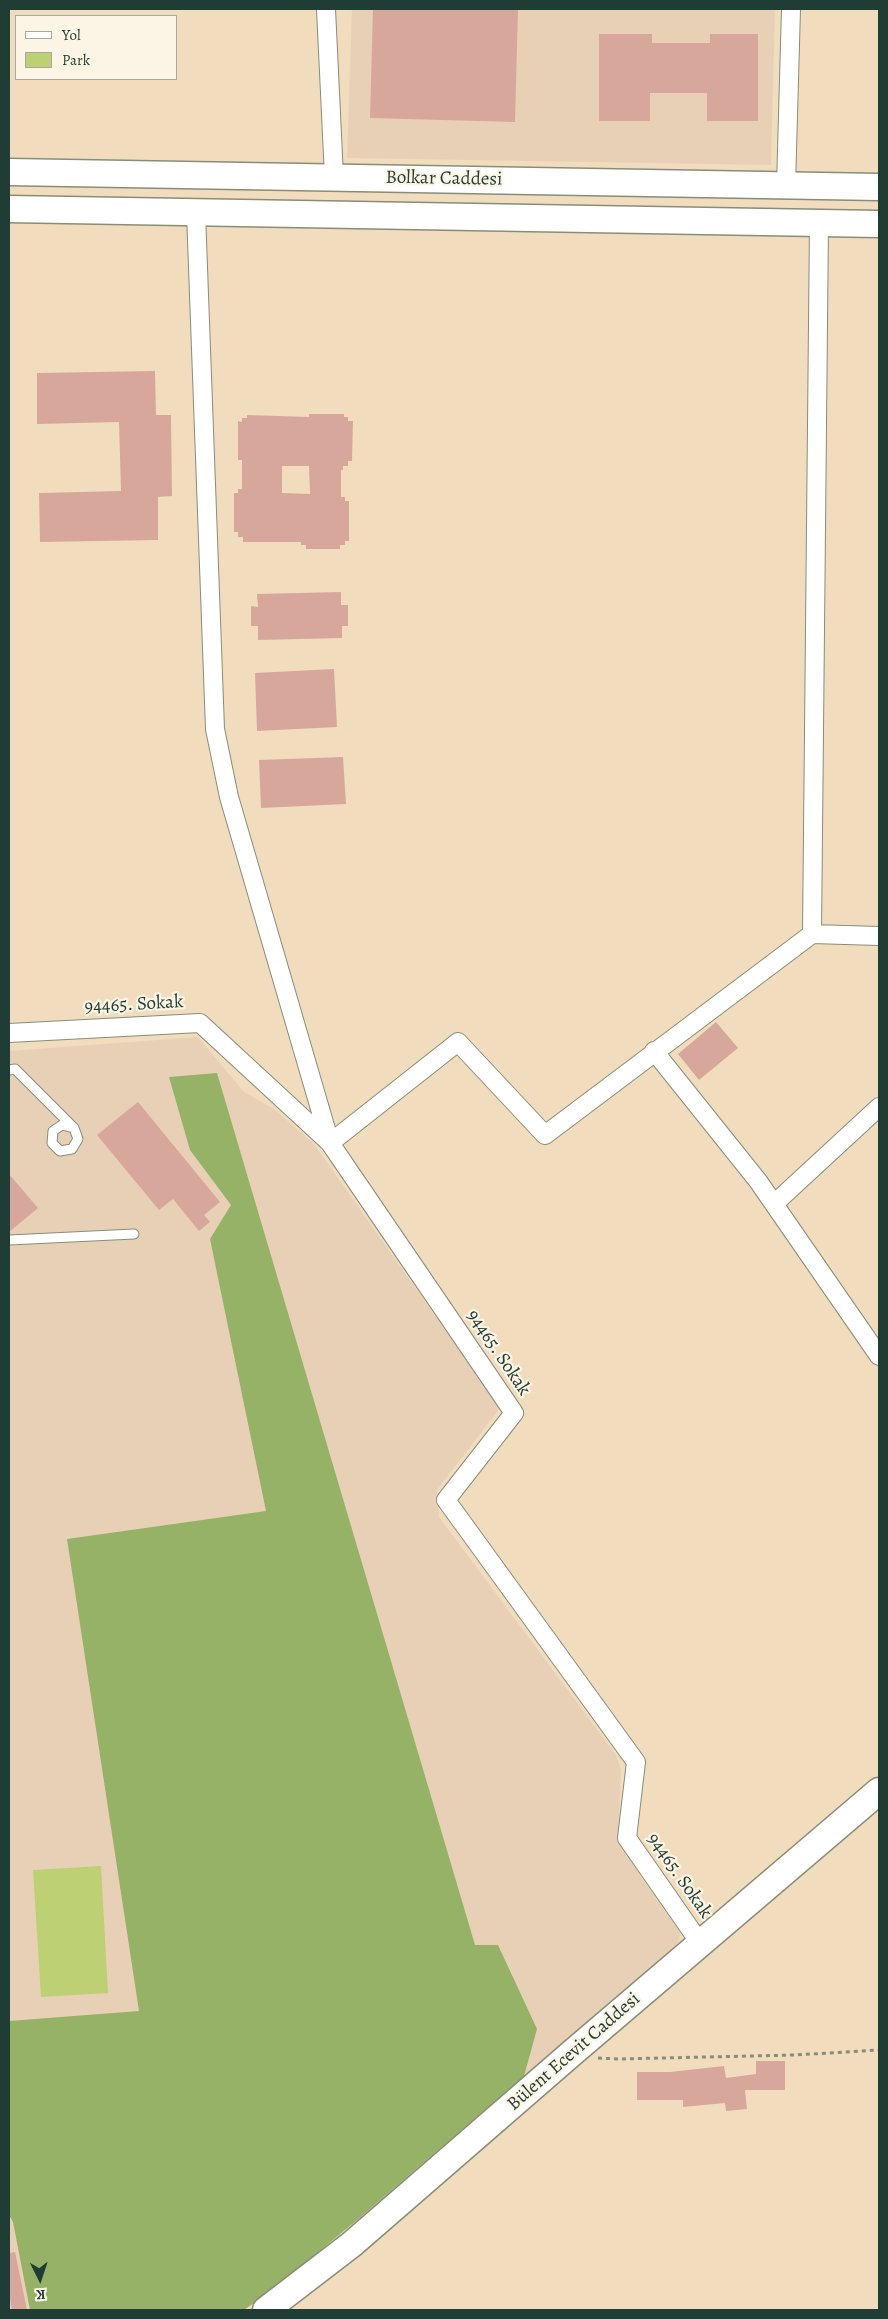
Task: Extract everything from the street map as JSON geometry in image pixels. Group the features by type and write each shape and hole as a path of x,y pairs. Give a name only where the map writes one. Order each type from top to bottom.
{"main road":[{"name":"Bolkar Caddesi","path":"9,172 879,187"},
{"name":"Bolkar Caddesi","path":"9,209 879,224"},
{"name":"Bülent Ecevit Caddesi","path":"266,2310 352,2244 879,1791"}],"street":[{"path":"326,9 334,177"},
{"path":"786,186 792,9"},
{"path":"196,213 215,729 229,798 330,1143 458,1042 545,1134 812,934 879,936"},
{"path":"812,934 819,222"},
{"name":"94465. Sokak","path":"9,1033 200,1022 330,1143 514,1413 446,1500 636,1762 627,1838 700,1943"},
{"path":"654,1051 758,1181 879,1356"},
{"path":"774,1204 879,1107"}],"lane":[{"path":"9,1070 15,1069 74,1128"},
{"path":"9,1240 134,1234"}],"path":[{"path":"572,2053 618,2059 795,2055 879,2050"}],"shaded area":[{"path":"352,9 775,9 771,165 347,158"},
{"path":"198,1037 244,1092 274,1109 314,1144 500,1408 437,1490 439,1517 616,1755 621,1770 618,1839 643,1880 681,1933 677,1944 357,2220 244,2310 9,2310 9,1051"}],"green space":[{"path":"217,1073 475,1945 498,1945 537,2029 524,2076 357,2220 272,2290 244,2310 30,2310 13,2222 9,2215 9,2021 139,2011 67,1539 266,1511 210,1239 231,1205 190,1150 169,1077"},
{"path":"101,1866 108,1993 41,1997 33,1870"}],"building":[{"path":"373,9 518,9 515,122 370,118"},
{"path":"599,34 652,34 652,43 710,43 710,34 758,34 758,121 707,121 707,93 650,93 650,121 599,121"},
{"path":"155,371 156,415 171,415 172,496 158,497 158,540 40,542 39,493 121,491 119,422 37,424 37,373"},
{"path":"309,414 344,414 344,417 348,417 348,421 353,421 352,461 348,461 348,466 343,466 343,470 341,470 341,497 345,497 345,501 349,501 349,541 345,541 345,545 340,545 340,549 306,549 306,545 301,545 301,542 243,542 243,537 238,537 238,532 234,532 234,493 238,493 238,489 242,489 242,460 238,460 238,421 242,422 242,418 247,418 247,415 309,417","holes":["282,466 309,466 310,494 282,493"]},
{"path":"341,592 341,605 348,605 348,626 342,626 342,638 258,640 258,626 251,626 251,606 258,607 257,594"},
{"path":"334,669 337,727 257,731 255,673"},
{"path":"343,757 346,804 261,808 259,760"},
{"path":"716,1022 738,1048 699,1080 678,1054"},
{"path":"138,1102 220,1202 204,1215 210,1222 199,1231 173,1199 159,1210 97,1135"},
{"path":"9,1174 38,1208 9,1232"},
{"path":"756,2061 785,2061 785,2090 745,2090 747,2109 726,2111 725,2103 683,2107 683,2100 637,2100 637,2072 670,2072 724,2066 726,2078 756,2074"},
{"path":"15,2252 27,2310 12,2310 9,2293 9,2253"}]}
